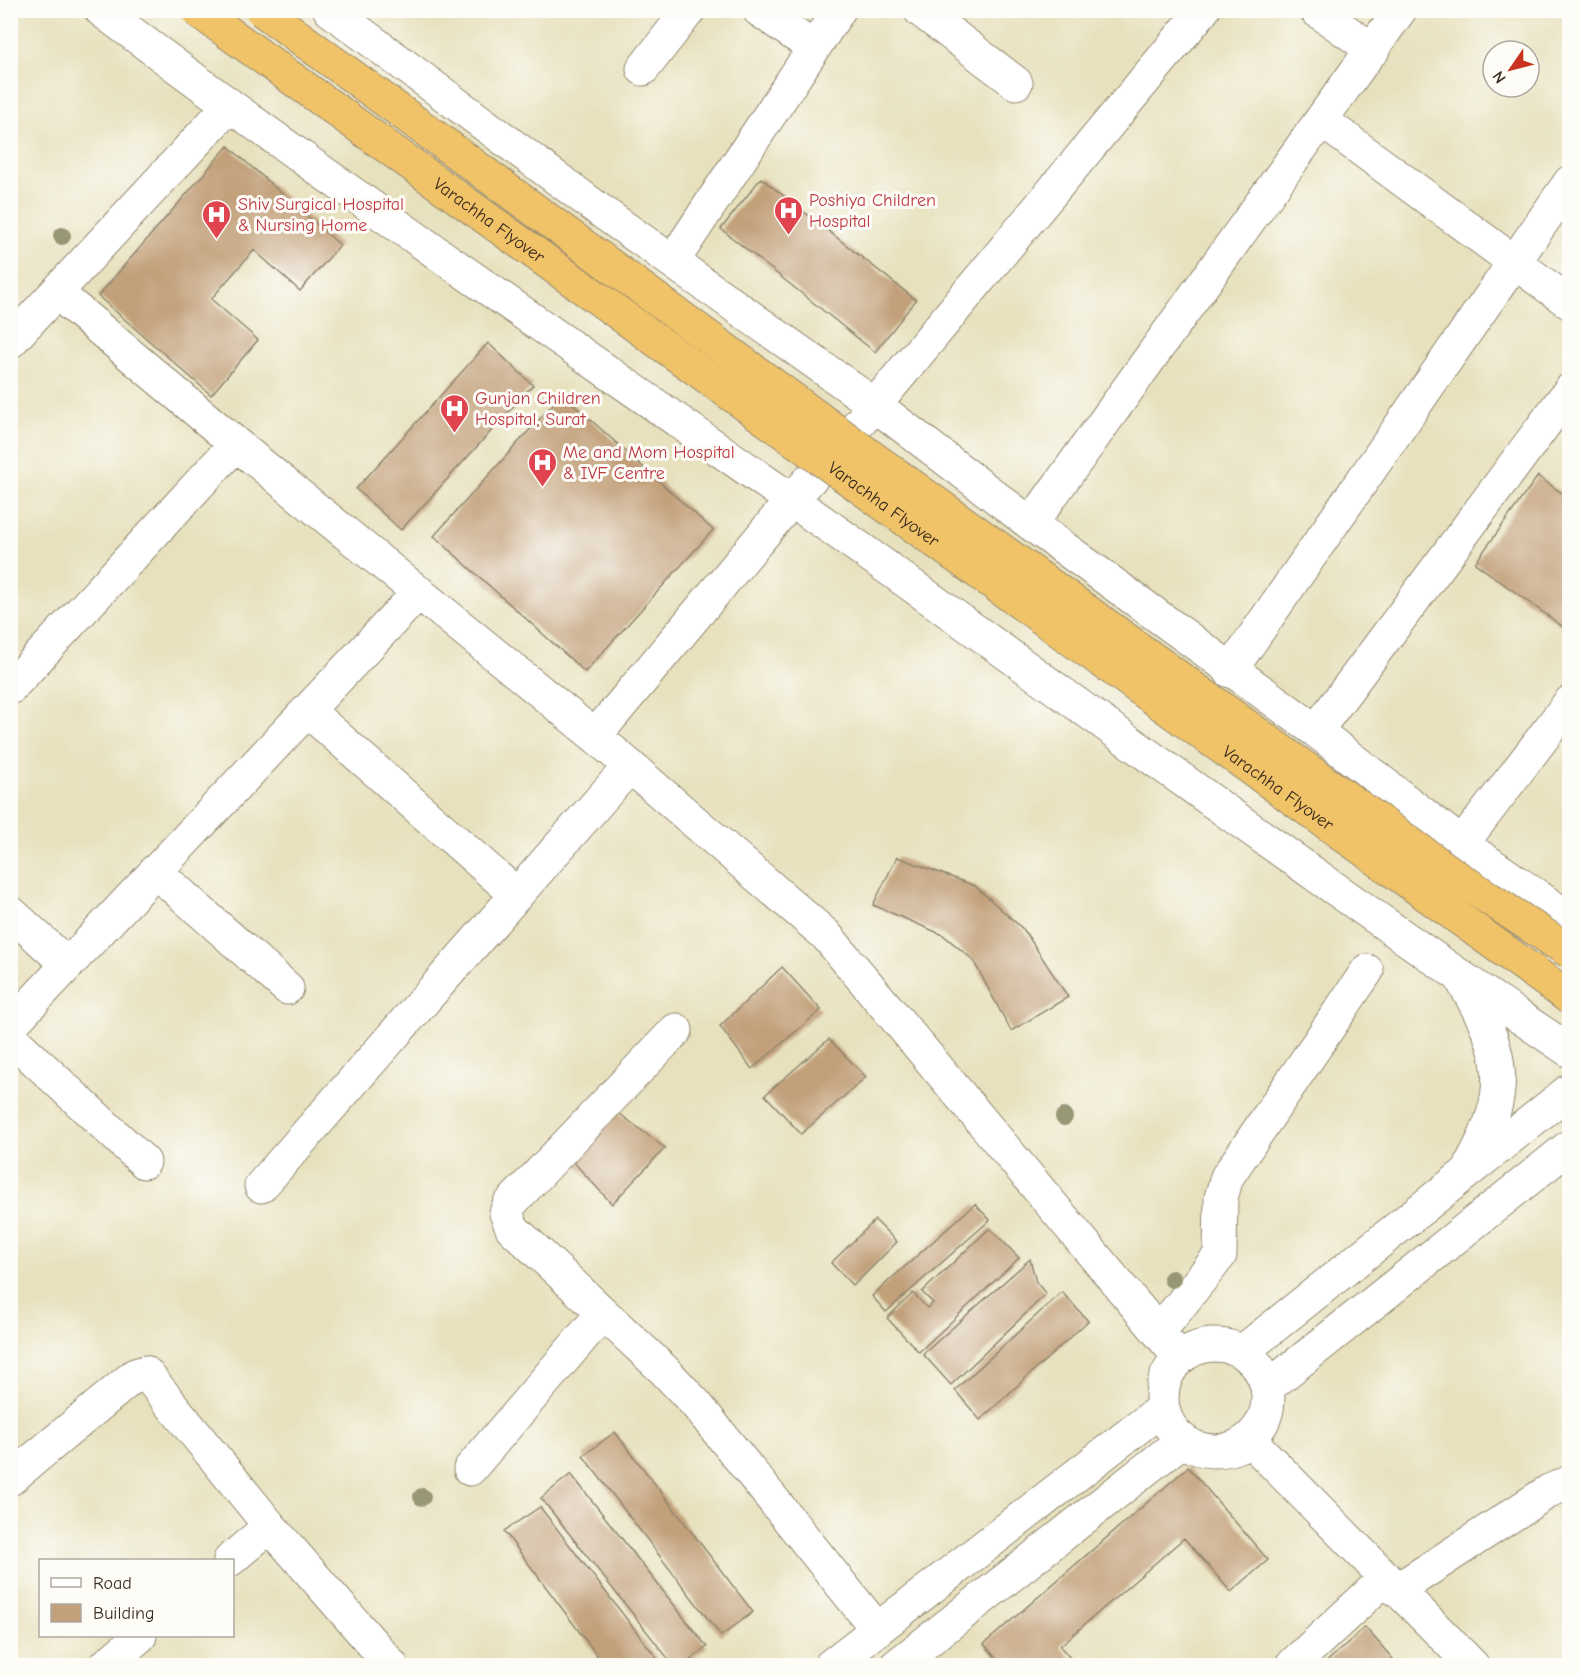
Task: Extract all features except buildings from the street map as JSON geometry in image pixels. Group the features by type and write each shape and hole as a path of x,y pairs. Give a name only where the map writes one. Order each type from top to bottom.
{"main road":[{"name":"Varachha Flyover","path":"197,10 1569,998"},
{"name":"Varachha Flyover","path":"262,10 881,464 1454,875 1569,951"}],"street":[{"path":"101,10 229,106 791,501 1461,978 1569,1051"},
{"path":"330,10 673,261 875,405 1031,524 1316,732 1462,844 1569,919"},
{"path":"643,69 689,10"},
{"path":"759,10 814,48"},
{"path":"673,261 839,10"},
{"path":"920,10 1016,83"},
{"path":"595,736 791,501 875,405 1203,10"},
{"path":"1316,10 1373,50"},
{"path":"1031,524 1400,10"},
{"path":"10,342 229,106"},
{"path":"1321,120 1569,303"},
{"path":"1230,671 1569,182"},
{"path":"57,293 236,444 595,736 826,935 1180,1358"},
{"path":"1316,732 1569,390"},
{"path":"10,688 236,444"},
{"path":"10,1026 419,592"},
{"path":"1462,844 1569,702"},
{"path":"308,711 517,895"},
{"path":"261,1186 630,766"},
{"path":"154,872 287,988"},
{"path":"10,912 68,965"},
{"path":"1159,1332 1220,1255 1221,1198 1227,1177 1367,970"},
{"path":"1461,978 1484,1017 1494,1042 1499,1069 1499,1097 1490,1130 1466,1174"},
{"path":"676,1030 509,1205 506,1213 512,1228 664,1370 696,1404 877,1629"},
{"path":"10,1037 144,1162"},
{"path":"1242,1352 1569,1090"},
{"path":"1268,1387 1562,1156"},
{"path":"470,1469 603,1313"},
{"path":"1210,1345 1230,1346 1242,1352 1256,1363 1268,1387 1267,1412 1260,1427 1249,1439 1230,1449 1216,1451 1196,1447 1184,1440 1173,1429 1163,1408 1164,1384 1168,1372 1180,1358 1191,1350 1210,1345"},
{"path":"10,1479 135,1375 145,1372 270,1526 392,1665"},
{"path":"830,1665 1163,1408"},
{"path":"1249,1439 1473,1665"},
{"path":"896,1665 1184,1440"},
{"path":"1291,1665 1391,1584 1549,1491 1569,1482"},
{"path":"231,1559 270,1526"},
{"path":"105,1665 138,1637"}],"place":[{"name":"Poshiya Children Hospital","path":"788,236"},
{"name":"Shiv Surgical Hospital & Nursing Home","path":"217,240"},
{"name":"Gunjan Children Hospital, Surat","path":"454,434"},
{"name":"Me and Mom Hospital & IVF Centre","path":"542,488"}]}
